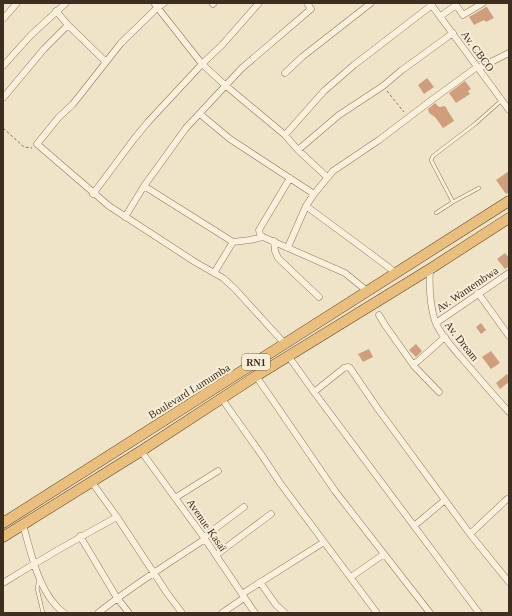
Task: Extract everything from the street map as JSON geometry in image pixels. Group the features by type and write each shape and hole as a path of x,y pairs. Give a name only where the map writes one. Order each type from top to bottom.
{"highway":[{"name":"Boulevard Lumumba","path":"3,523 509,201"},
{"name":"RN1","path":"3,537 256,376 430,269 509,218"}],"street":[{"path":"3,19 17,3"},
{"path":"3,66 31,35 66,3"},
{"path":"164,3 156,6 121,43 73,104 59,117 37,144 93,194 109,206 164,243 223,278 235,289 285,344"},
{"path":"93,194 134,139 162,106 222,45 259,3"},
{"path":"125,217 144,186 186,128 242,68 311,8 307,3"},
{"path":"285,73 302,57 371,3"},
{"path":"441,16 456,5 463,15 483,3"},
{"path":"285,135 324,91 354,65 431,4"},
{"name":"Av. CBCO","path":"431,4 509,110"},
{"path":"156,6 202,64 285,135 298,150 328,177"},
{"path":"56,11 68,25 106,62"},
{"path":"3,98 44,50 68,25"},
{"path":"298,150 339,115 383,86 402,70 453,33"},
{"path":"288,247 306,206 336,168 379,140 478,67 509,52"},
{"path":"200,114 230,139 314,194"},
{"path":"263,237 259,230 290,178"},
{"path":"144,186 233,242 263,237 274,241 345,273 367,291"},
{"path":"306,206 396,273"},
{"path":"274,241 275,251 278,258 319,297"},
{"path":"214,273 233,242"},
{"name":"Av. Dream","path":"430,269 430,289 436,322 445,337 490,392 509,412"},
{"name":"Av. Wantembwa","path":"436,322 509,273"},
{"path":"478,293 509,336"},
{"path":"380,314 385,325 413,364 439,392"},
{"path":"413,364 445,337"},
{"path":"289,357 479,613"},
{"path":"314,392 344,368 350,368 378,409 470,534 509,582"},
{"path":"256,376 335,491 430,613"},
{"path":"222,399 280,483 377,613"},
{"name":"Avenue Kasaï","path":"140,451 204,538 255,613"},
{"path":"175,498 218,471"},
{"path":"92,481 118,517 153,572 182,613"},
{"path":"470,534 507,499 509,499"},
{"path":"414,526 445,500"},
{"path":"98,613 153,572 204,538 244,507"},
{"path":"216,555 271,514"},
{"path":"3,583 80,536 118,517"},
{"path":"23,525 40,579 47,594 64,613"},
{"path":"80,536 117,598 129,613"},
{"path":"222,613 260,582 324,542"},
{"path":"351,577 384,554"},
{"path":"260,582 276,605 285,613"}],"lane":[{"path":"453,202 431,160 502,100"},
{"path":"436,213 479,188"},
{"path":"40,579 38,588 43,613"}],"path":[{"path":"383,86 409,117"},
{"path":"3,128 24,147 31,149 37,144"}],"building":[{"path":"486,7 494,18 486,22 484,20 474,25 469,17"},
{"path":"427,78 434,87 424,94 418,85"},
{"path":"465,81 471,89 468,91 470,94 456,103 449,93"},
{"path":"435,103 439,107 445,106 454,121 443,128 435,117 429,113 428,109"},
{"path":"509,171 509,192 506,194 496,180"},
{"path":"505,253 509,258 509,266 505,269 497,259"},
{"path":"481,323 486,330 481,334 476,327"},
{"path":"416,344 422,351 416,357 409,350"},
{"path":"369,349 373,357 363,362 358,354"},
{"path":"491,351 500,363 491,369 482,357"},
{"path":"507,374 509,377 509,382 500,389 496,383"}]}
